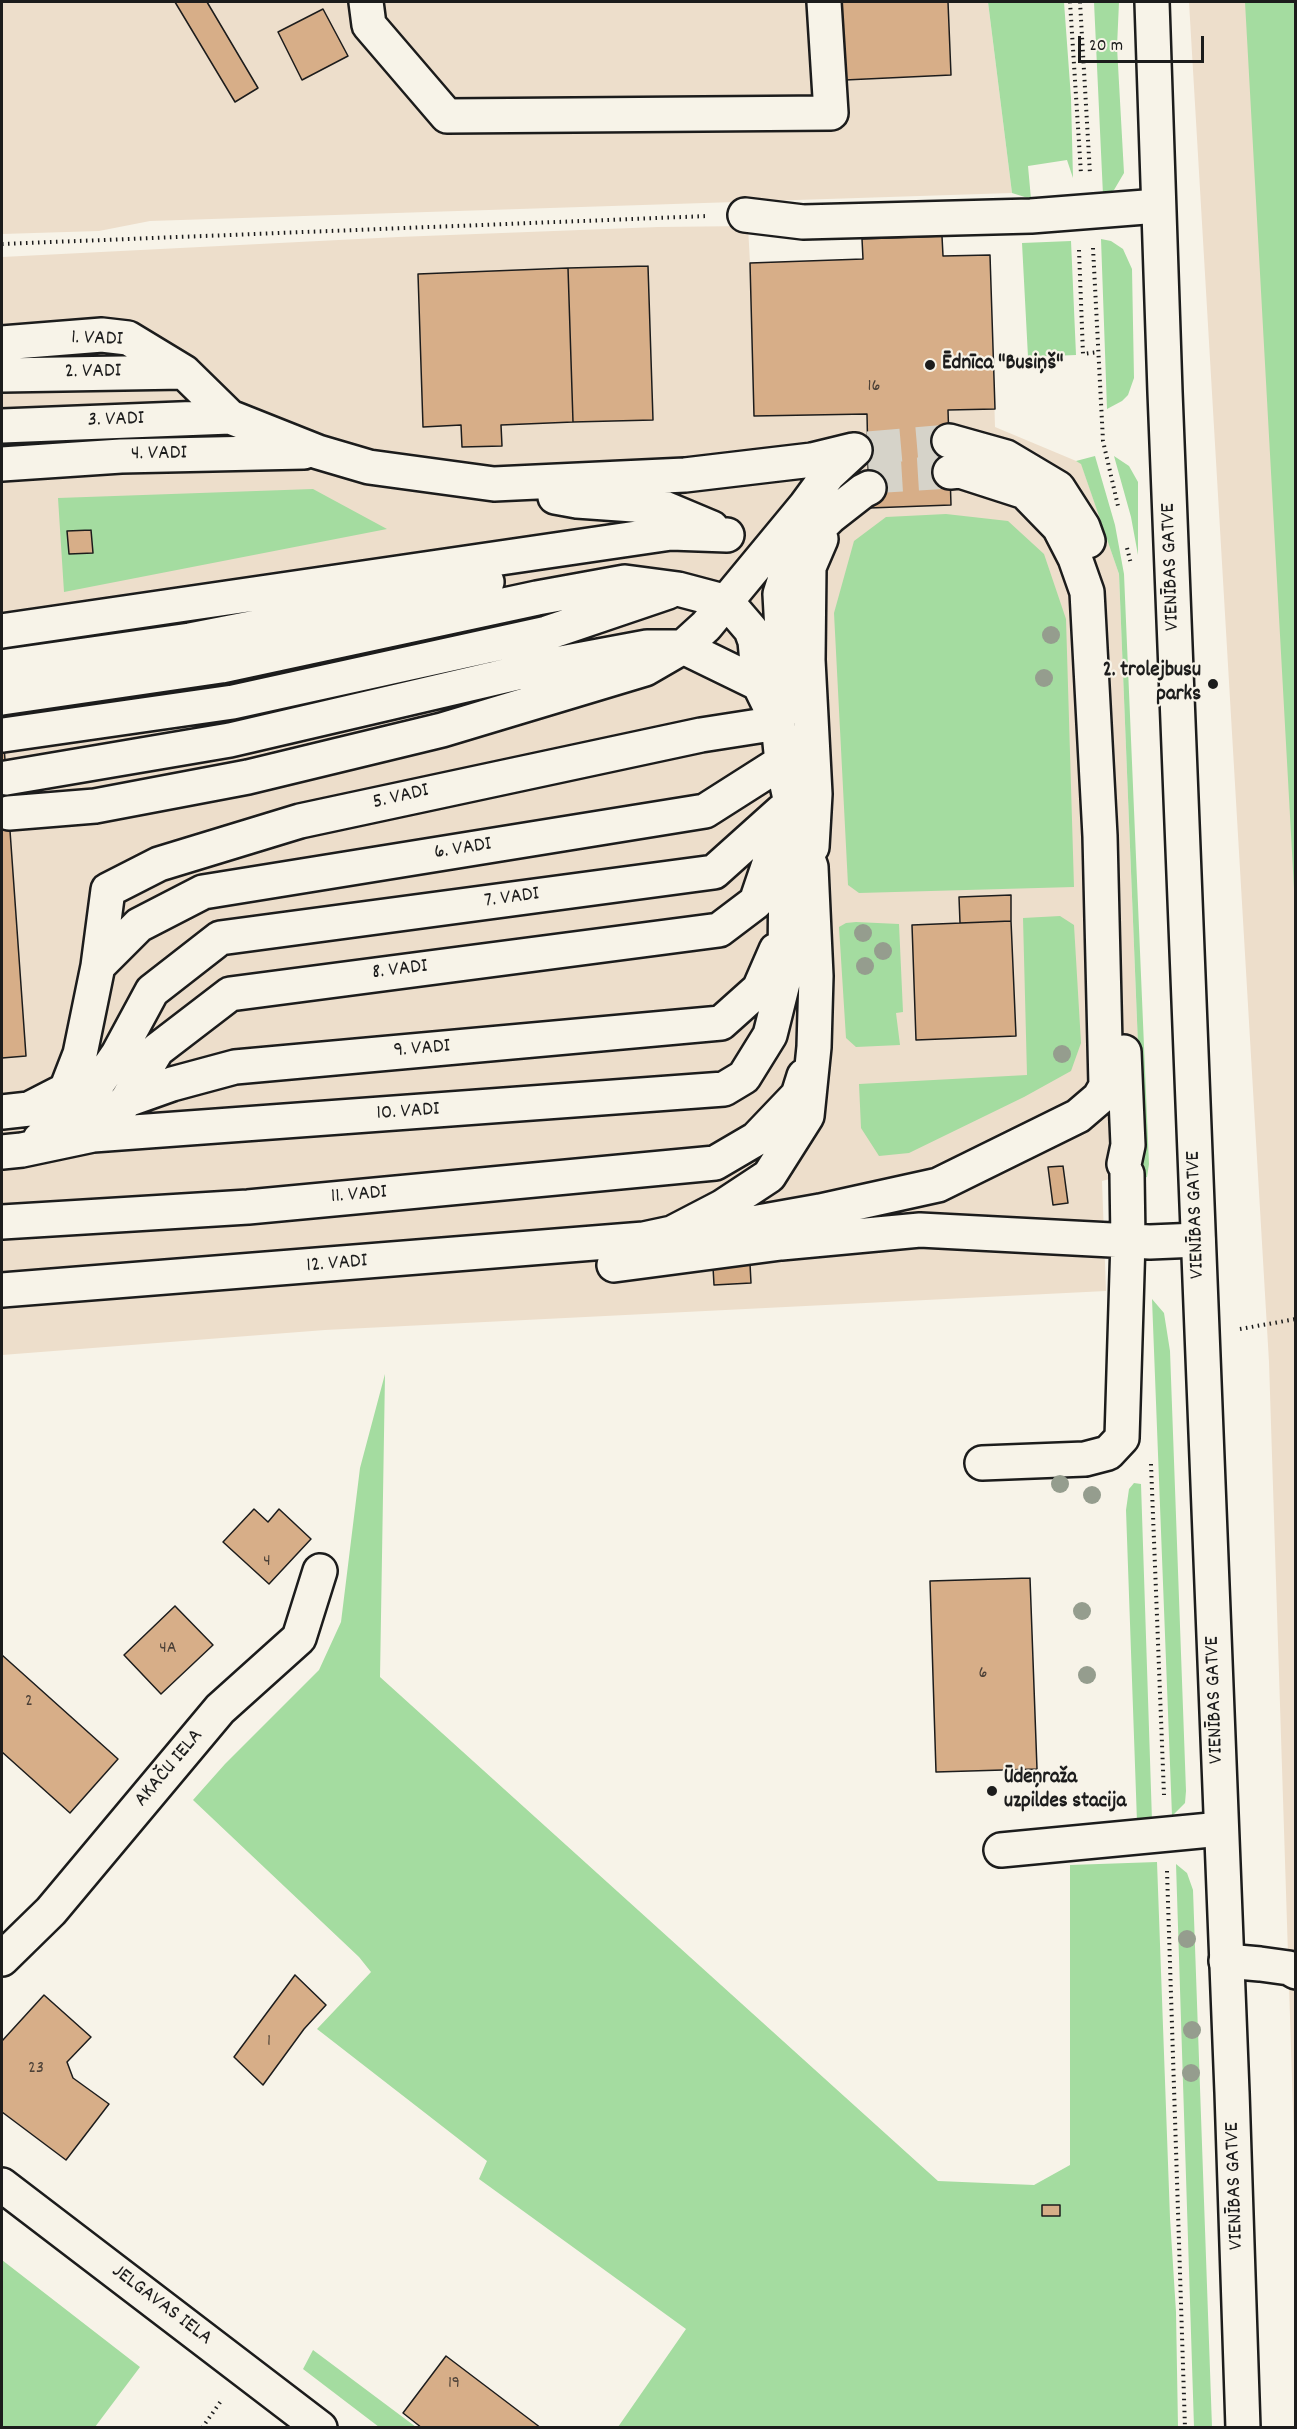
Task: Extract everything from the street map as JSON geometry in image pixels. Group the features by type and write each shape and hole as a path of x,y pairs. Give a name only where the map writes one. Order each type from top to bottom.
{"main road":[{"path":"366,2 369,25 447,116 831,113 824,2"},
{"name":"VIENĪBAS GATVE","path":"1152,2 1243,2427"},
{"path":"745,215 803,222 1092,212 1158,206"},
{"name":"1. VADI","path":"2,343 102,336 128,338 184,372 230,417"},
{"name":"2. VADI","path":"2,375 184,372"},
{"path":"230,417 318,452 369,467 494,484 577,501 662,507 727,535 760,559 780,594"},
{"name":"3. VADI","path":"2,426 230,417"},
{"name":"4. VADI","path":"2,464 122,456 318,452"},
{"path":"672,1233 684,1236 820,1211 938,1185 1078,1116 1099,1098 1106,1086 1100,836 1087,592 1076,558 1059,527 1025,492 950,467 1006,458 1058,488 1083,527 1102,582 1107,617 1128,1145 1124,1164 1103,1119 1099,1098"},
{"path":"9,813 95,806 248,777 442,730 645,669 683,647 727,602 760,559 818,511 863,491 865,466 812,460 685,475 494,484"},
{"path":"785,929 786,849 778,723 785,686 780,594 793,553 818,511"},
{"path":"672,1233 722,1207 769,1176 807,1116 814,1047 816,976 811,867 815,794 808,660 809,567 818,511"},
{"path":"2,631 671,533 727,535"},
{"path":"2,667 190,640 520,576 590,561 671,533"},
{"path":"2,698 221,666 537,598 625,582 678,589 727,602 751,630 755,641 746,678"},
{"path":"3,735 234,702 547,633 678,589"},
{"path":"6,778 230,740 556,664 647,647 683,647 746,678 778,723"},
{"path":"645,669 746,678"},
{"name":"5. VADI","path":"98,966 108,890 159,864 322,816 701,735 778,723"},
{"path":"782,762 794,817 811,867"},
{"name":"6. VADI","path":"98,966 139,925 202,892 705,811 782,762"},
{"name":"8. VADI","path":"127,1100 157,1050 230,994 719,930 756,902 776,846 782,811"},
{"name":"7. VADI","path":"12,1151 74,1118 118,1054 152,991 220,939 714,872 782,811"},
{"name":"9. VADI","path":"127,1100 172,1084 236,1067 721,1023 759,989 785,929"},
{"name":"10. VADI","path":"12,1151 93,1135 724,1089 744,1077 770,1035 785,975 785,929"},
{"path":"2,1112 28,1109 66,1089 80,1054 98,966"},
{"name":"11. VADI","path":"2,1222 248,1207 715,1163 756,1139 798,1095 814,1047"},
{"path":"93,1135 127,1100"},
{"path":"982,1463 1085,1460 1108,1453 1122,1438 1128,1240 1127,1174"},
{"path":"2,1312 635,1263 781,1243 920,1230 1150,1242 1198,1240"},
{"name":"12. VADI","path":"2,1290 644,1239 672,1233"},
{"name":"AKAČU IELA","path":"2,1959 51,1911 220,1709 299,1638 320,1571"},
{"path":"1001,1850 1221,1829"},
{"path":"1226,1961 1279,1967 1296,1972"},
{"name":"JELGAVAS IELA","path":"2,2185 320,2427"}],"path":[{"path":"1080,2 1103,441 1120,516"},
{"path":"2,244 745,215"},
{"path":"1125,538 1132,570"},
{"path":"1202,1336 1296,1319"}],"shaded area":[{"path":"2,2 988,2 1012,193 150,221 99,231 2,234"},
{"path":"1189,2 1296,2 1295,2173 1269,1362"},
{"name":"2. trolejbusu parks","path":"748,226 750,263 862,259 862,239 942,236 944,256 990,255 995,427 1081,463 1119,574 1143,1170 1102,1181 1106,1291 325,1330 2,1355 2,257 398,237 658,227"}],"green space":[{"path":"988,2 1064,2 1071,98 1073,178 1067,160 1028,166 1031,199 1012,193"},
{"path":"1094,2 1119,2 1117,47 1124,173 1114,190 1103,195"},
{"path":"1245,2 1295,2 1295,908 1292,852"},
{"path":"1101,239 1111,241 1123,249 1132,269 1134,378 1128,395 1107,409"},
{"path":"1071,241 1076,355 1028,357 1022,243"},
{"path":"1095,456 1115,525 1124,574 1149,1164 1147,1177 1141,1179 1136,1171 1143,1169 1119,574 1081,464 1076,461"},
{"path":"1114,456 1129,466 1138,482 1138,555 1131,517"},
{"path":"313,489 387,529 64,592 58,498"},
{"path":"946,514 1008,521 1044,554 1066,619 1074,887 859,893 848,885 834,613 854,541 886,517"},
{"path":"1060,916 1074,925 1081,1043 1071,1071 1024,1097 909,1153 879,1156 861,1128 859,1084 1027,1075 1023,918"},
{"path":"846,923 899,924 903,1012 896,1013 900,1045 856,1047 846,1038 839,927"},
{"path":"1152,1299 1164,1313 1170,1351 1186,1791 1185,1803 1172,1816"},
{"path":"385,1374 380,1677 938,2181 1034,2185 1070,2165 1070,1865 1157,1862 1170,2218 1176,2312 1178,2427 618,2427 686,2329 479,2179 487,2161 317,2029 371,1972 359,1957 193,1800 225,1764 319,1670 341,1622 360,1468"},
{"path":"1134,1483 1141,1484 1152,1821 1137,1822 1126,1510 1129,1489"},
{"path":"1176,1864 1187,1873 1193,1890 1212,2427 1194,2427"},
{"path":"2,2260 140,2367 95,2427 2,2427"},
{"path":"313,2350 416,2427 379,2427 303,2369"}],"building":[{"path":"175,2 207,2 258,88 235,102"},
{"path":"841,2 948,2 951,75 845,80"},
{"path":"323,9 348,56 302,80 278,32"},
{"path":"942,236 943,256 990,255 995,409 948,410 951,505 869,508 867,414 754,416 750,263 863,259 862,239"},
{"path":"648,266 653,420 573,422 568,268"},
{"path":"568,268 573,422 501,425 502,446 462,447 461,425 423,427 418,274"},
{"path":"91,530 93,553 69,554 67,531"},
{"path":"2,718 26,1056 2,1058"},
{"path":"1011,895 1011,921 960,923 959,897"},
{"path":"1011,921 1016,1036 916,1040 912,925"},
{"path":"1063,1166 1068,1203 1053,1205 1048,1167"},
{"path":"750,1264 751,1283 714,1285 713,1267"},
{"path":"254,1509 268,1522 279,1509 311,1539 269,1584 223,1542"},
{"path":"1030,1578 1037,1769 936,1772 930,1581"},
{"path":"175,1606 213,1645 161,1694 124,1655"},
{"path":"2,1655 118,1759 70,1813 2,1752"},
{"path":"295,1975 326,2005 304,2029 263,2085 234,2057"},
{"path":"44,1995 91,2037 67,2062 73,2078 109,2104 66,2160 2,2112 2,2041"},
{"path":"1042,2205 1060,2205 1060,2216 1042,2216"},
{"path":"446,2356 541,2428 422,2428 403,2413"}],"tunnel":[{"path":"868,448 949,441"},
{"path":"869,477 950,472"}],"place":[{"name":"Ēdnīca \"Busiņš\"","path":"930,365"},
{"name":"2. trolejbusu parks","path":"1213,684"},
{"name":"Ūdeņraža uzpildes stacija","path":"992,1791"}]}
